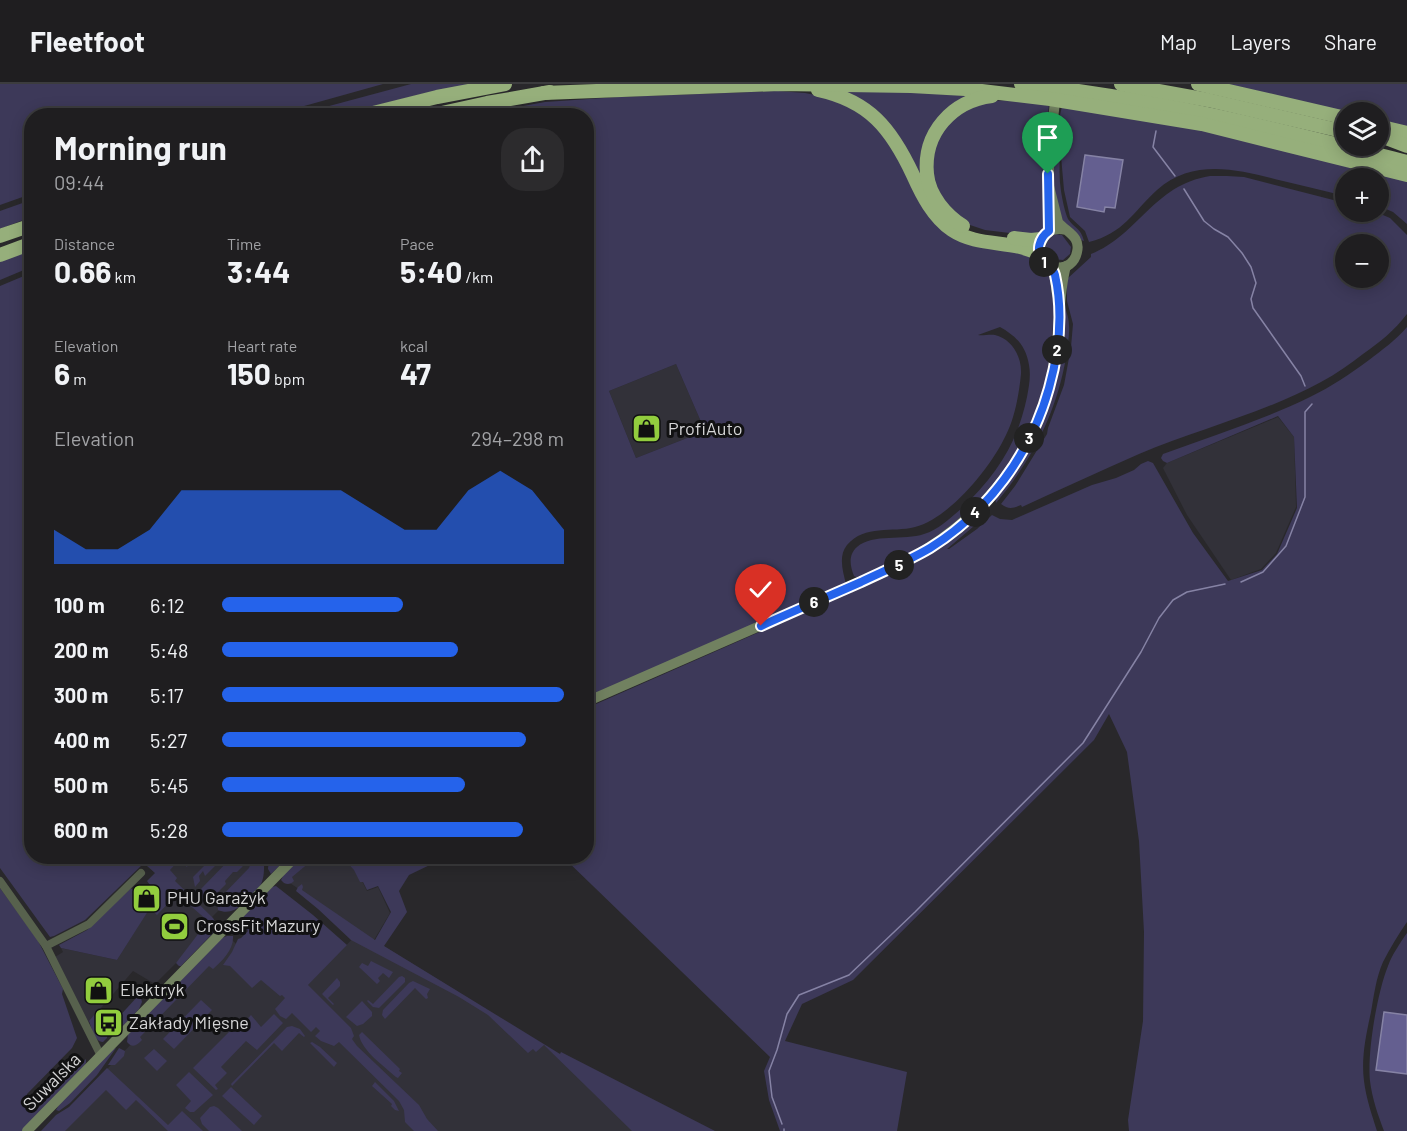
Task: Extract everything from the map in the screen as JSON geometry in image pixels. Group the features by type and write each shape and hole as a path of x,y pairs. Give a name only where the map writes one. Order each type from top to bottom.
{"highway":[{"path":"393,108 505,84"},
{"path":"464,108 544,93 612,84"},
{"path":"544,93 780,84 1057,92 1152,103 1209,114 1407,163"},
{"path":"780,84 832,93 850,100 869,112 897,143 929,206 940,220 954,231 981,242 1030,249 1040,255"},
{"path":"1120,84 1208,100 1335,129"},
{"path":"1198,84 1335,117"},
{"path":"1019,90 977,99 955,109 942,122 932,138 928,151 927,175 932,192 940,204 953,220 965,228 985,234 1031,240 1045,235"},
{"path":"1057,92 1202,124 1407,176"},
{"path":"1389,129 1407,133"},
{"path":"1389,140 1407,147"},
{"path":"1389,143 1407,147"},
{"path":"1301,148 1407,163"},
{"path":"0,236 24,228"},
{"path":"0,255 24,246"}],"main road":[{"path":"1049,186 1058,222 1075,237 1078,248 1075,259 1059,268 1045,262 1040,255 1039,244 1045,235 1049,154 1057,92"},
{"path":"1045,235 1060,228 1066,230"},
{"path":"1051,266 1057,287 1059,316"},
{"path":"594,698 899,565 932,547 955,530 987,500 1007,475 1036,424 1053,372 1066,266"},
{"name":"Suwalska","path":"27,1131 288,864"}],"street":[{"path":"46,946 89,924 141,873"},
{"name":"Suwalska","path":"0,881 46,946 101,1056"}],"shaded area":[{"path":"0,84 383,84 297,108 24,108 24,196 0,205"},
{"path":"411,84 470,84 366,108 322,108"},
{"path":"1220,84 1407,84 1407,129 1389,124 1389,102 1335,102 1335,110"},
{"path":"832,90 974,96 968,99 923,158 950,222 985,240 948,223 906,152"},
{"path":"778,91 825,97 861,112 888,136 938,224 1033,253 1048,270 1054,312 1045,384 1022,442 986,494 961,519 915,553 858,578 854,576 851,561 852,554 857,547 871,540 916,536 939,527 961,509 985,484 1011,445 1023,414 1030,373 1028,358 1023,347 1011,334 1000,327 978,335 1001,337 1018,355 1021,374 1014,413 1006,435 990,462 968,490 955,502 928,522 915,527 879,530 854,538 844,549 843,554 842,564 846,584 594,695 594,108 512,108 545,102","holes":["676,364 705,431 636,458 609,391"]},
{"path":"1015,100 1049,104 1043,164 1046,225 1038,235 1034,236 985,230 967,224 942,203 930,173 935,139 955,114 989,101"},
{"path":"1062,106 1202,130 1361,168 1335,168 1335,194 1234,170 1202,170 1186,173 1157,190 1119,228 1089,242 1085,231 1070,217 1064,190 1061,156 1063,129 1060,115"},
{"path":"1058,115 1060,182 1063,201 1068,219 1079,231 1084,241 1062,220 1054,190 1054,150"},
{"path":"1085,155 1123,160 1115,208 1105,207 1104,212 1077,207"},
{"path":"1389,175 1407,179 1407,224 1389,210"},
{"path":"1210,176 1244,177 1335,200 1335,222 1389,222 1390,218 1407,235 1407,314 1375,345 1327,379 1299,393 1139,454 1022,507 1021,505 1010,508 1004,506 1001,504 1015,486 1047,434 1064,385 1073,324 1067,301 1067,279 1091,257 1091,254 1108,246 1174,189 1190,181"},
{"path":"24,202 24,220 0,229 0,211"},
{"path":"1055,234 1062,235 1071,247 1070,254 1063,260 1053,259 1045,250 1047,241"},
{"path":"24,252 24,270 0,280 0,261"},
{"path":"24,276 24,864 143,864 85,920 50,937 0,868 0,286"},
{"path":"1064,302 1069,333 1062,377 1056,397 1032,452 996,503 995,498 1020,464 1035,435"},
{"path":"1407,327 1407,922 1383,962 1364,1046 1365,1087 1377,1131 1129,1131 1128,1120 1143,1021 1144,932 1139,841 1127,752 1109,714 1094,740 853,980 802,1004 785,1041 907,1072 897,1131 780,1131 769,1100 764,1071 770,1057 570,864 594,864 594,705 900,570 946,544 964,531 982,512 987,513 947,549 977,529 992,515 1000,519 1012,520 1092,485 1116,478 1148,461 1153,463 1193,533 1228,581 1262,570 1277,554 1297,508 1294,437 1278,416 1167,463 1161,458 1163,454 1256,420 1318,393 1394,341"},
{"path":"676,364 705,431 636,458 609,391"},
{"path":"1278,417 1294,437 1296,507 1276,553 1261,569 1231,580 1187,515 1163,468 1167,463"},
{"path":"144,864 256,864 229,909 218,911 210,919 215,924 155,984 133,971 88,1023 55,957 63,952 61,948 117,960 150,907 157,914 178,892"},
{"path":"145,864 175,864 170,870 177,878 175,881 216,923 215,931 181,966 176,963 208,921 177,894 157,915 150,908 117,960 61,948 59,945 87,930 131,888 145,902 156,893 147,881 155,873"},
{"path":"206,864 217,864 205,876 203,871 195,887 193,877"},
{"path":"225,864 244,864 237,872 233,872 225,881 226,884 211,899 204,900 199,895 200,890"},
{"path":"250,864 264,864 260,886 247,901 236,909 225,912 218,910 217,901"},
{"path":"268,864 282,864 271,874"},
{"path":"295,864 308,864 292,877 293,882 284,883 281,880"},
{"path":"305,864 354,864 367,891 378,887 390,913 374,940 560,1055 714,1131 47,1131 232,940 294,999 360,931 287,881"},
{"path":"349,864 432,864 409,875 399,891 407,912 384,946 560,1054 561,1052 715,1131 632,1131 544,1045 536,1052 533,1049 528,1053 488,1015 459,997 351,940 296,891 302,884 302,890 375,940 391,912 378,886 367,890"},
{"path":"276,886 347,945 308,985 351,1028 354,1036 352,1039 357,1046 419,1105 427,1119 438,1131 414,1131 405,1122 404,1110 399,1101 339,1042 334,1046 321,1041 315,1036 320,1031 316,1027 311,1032 292,1013 286,1019 280,1016 275,1009 285,998 282,995 280,996 261,980 252,988 230,966 223,965 238,939 248,931 244,926 241,929 236,924 272,887"},
{"path":"0,888 37,939 63,989 62,994 77,1038 72,1048 27,1094 25,1102 31,1108 38,1108 86,1059 82,1070 22,1131 0,1131"},
{"path":"1407,933 1407,1131 1384,1131 1370,1081 1371,1039 1384,978 1392,958"},
{"path":"233,936 233,941 224,958 213,969 209,966 140,1037 142,1040 140,1042 135,1046 129,1044 128,1034 222,938"},
{"path":"371,961 393,972 389,978 383,973 378,978 380,981 377,984 359,967 362,963 368,966"},
{"path":"402,976 405,982 379,1008 373,1007 367,1001 373,1004"},
{"path":"337,978 340,986 328,998 333,1005 322,994"},
{"path":"413,981 430,989 427,994 428,998 426,999 415,988 385,1019 382,1015 383,1010"},
{"path":"137,997 141,998 142,1002 139,1009 121,1028 116,1020"},
{"path":"201,1000 212,1010 174,1049 163,1039"},
{"path":"362,1001 372,1012 372,1016 357,1026 346,1017"},
{"path":"100,1008 105,1010 105,1035 108,1033 103,1042 95,1037 89,1021"},
{"path":"1384,1012 1407,1015 1407,1074 1376,1070"},
{"path":"274,1014 283,1023 257,1050 246,1041 221,1067 227,1073 215,1085 218,1089 216,1090 193,1068 237,1024 240,1027 251,1015 261,1027"},
{"path":"287,1027 300,1029 305,1036 299,1033 282,1051 274,1043 232,1086 231,1084"},
{"path":"362,1032 400,1069 402,1073 398,1078 364,1047 359,1035"},
{"path":"312,1042 337,1063 334,1067 310,1043"},
{"path":"116,1048 97,1075 70,1103 59,1111 56,1110 111,1050"},
{"path":"119,1048 125,1051 124,1056 115,1065 108,1065"},
{"path":"154,1049 167,1061 157,1071 144,1058"},
{"path":"107,1068 168,1125 182,1111 203,1131 168,1131 136,1100 126,1110 106,1090 65,1131 41,1131 56,1115 69,1107"},
{"path":"189,1072 213,1095 194,1112 185,1108 191,1101 176,1085"},
{"path":"375,1082 394,1101 399,1111 395,1110 392,1104 372,1086"},
{"path":"231,1087 262,1116 254,1125 222,1096"},
{"path":"214,1106 242,1131 209,1131 200,1118 210,1107"}],"waterway":[{"path":"1156,131 1153,147 1175,176"},
{"path":"1184,189 1204,221 1228,237 1251,267 1256,283 1251,299 1253,308 1301,376 1305,386"},
{"path":"1241,582 1263,572 1286,546 1305,497 1305,412 1312,404"},
{"path":"782,1124 772,1097 769,1071 787,1014 799,995 849,975 1083,743 1141,652 1159,618 1173,600 1187,592 1225,584"}],"place":[{"name":"ProfiAuto","path":"647,429"},
{"name":"PHU Garażyk","path":"146,898"},
{"name":"CrossFit Mazury","path":"175,926"},
{"name":"Elektryk","path":"99,990"},
{"name":"Zakłady Mięsne","path":"108,1023"}],"route":[{"path":"761,626 899,565 932,547 955,530 987,500 1017,461 1041,411 1056,357 1059,316 1057,287 1054,272 1051,266 1042,259 1039,250 1041,239 1049,231 1048,174"}]}
